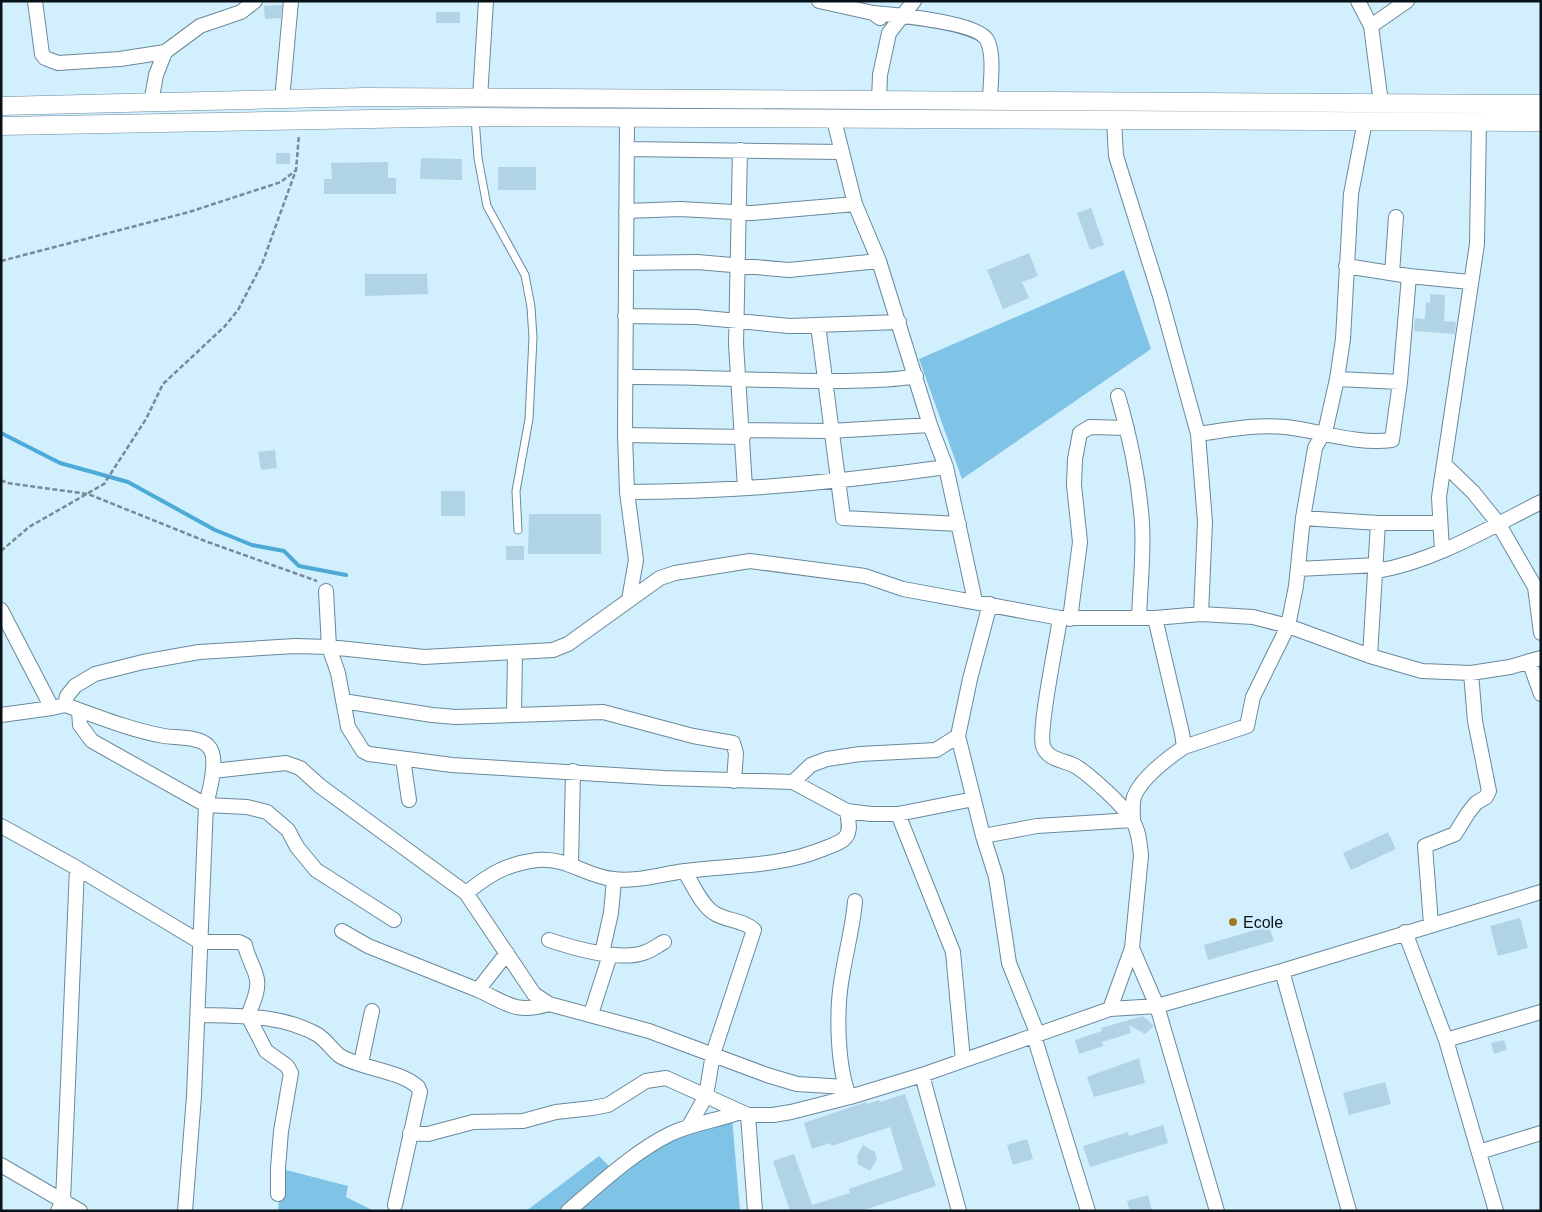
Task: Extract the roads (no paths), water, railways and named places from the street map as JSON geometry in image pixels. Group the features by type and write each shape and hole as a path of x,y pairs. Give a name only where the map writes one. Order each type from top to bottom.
{"street":[{"path":"35,1 42,54 49,61 58,63 120,59 164,52 200,26 241,12 255,1"},
{"path":"282,100 290,1"},
{"path":"480,98 486,1"},
{"path":"819,1 961,26 985,37 990,50 990,101"},
{"path":"879,100 880,75 889,33 914,1"},
{"path":"1358,1 1371,26 1381,103"},
{"path":"1371,26 1407,1"},
{"path":"873,12 883,22 889,33"},
{"path":"151,103 156,75 164,52"},
{"path":"1,106 480,98 1541,104"},
{"path":"1,126 475,117 1541,122"},
{"path":"627,118 625,435 627,492 636,560 629,600"},
{"path":"834,120 855,204 879,260 930,425 946,467 975,602"},
{"path":"1114,121 1116,156 1160,296 1198,434 1205,522 1201,614"},
{"path":"1110,1009 1132,948 1141,856 1140,841 1133,820 1134,796 1157,768 1184,747 1247,726 1253,697 1288,626 1315,448 1323,435 1337,379 1342,339 1350,194 1365,121"},
{"path":"1442,551 1439,497 1477,244 1479,122"},
{"path":"627,150 842,152"},
{"path":"740,150 736,320 737,379 745,488"},
{"path":"626,211 680,208 739,213 855,204"},
{"path":"1392,273 1396,217"},
{"path":"626,263 697,262 737,267 789,270 879,260"},
{"path":"1346,266 1409,276 1470,282"},
{"path":"1198,434 1259,426 1285,427 1323,435 1393,440 1409,276"},
{"path":"625,316 696,317 790,326 899,322"},
{"path":"818,325 830,431 842,517 844,520 959,524"},
{"path":"626,377 691,376 825,381 893,379 916,376"},
{"path":"1337,379 1400,382"},
{"path":"1118,396 1127,428 1139,492 1142,524 1139,618"},
{"path":"625,435 742,434 930,425"},
{"path":"1127,428 1090,427 1080,433 1075,459 1074,485 1080,542 1042,740 1044,747 1051,757 1076,766 1091,778 1133,820"},
{"path":"1444,464 1473,492 1498,524 1538,587 1541,633"},
{"path":"627,492 745,488 837,480 946,467"},
{"path":"1298,569 1401,566 1442,551 1541,502"},
{"path":"1303,518 1378,523 1440,523"},
{"path":"1370,656 1377,568 1378,523"},
{"path":"58,706 83,678 143,662 199,652 295,646 329,647 424,657 562,648 660,578 675,573 750,562 865,576 903,589 1065,618 1155,618 1201,614 1253,617 1288,626 1370,656 1422,671 1471,673 1510,667 1535,659 1541,694"},
{"path":"326,591 329,647 338,673 348,727 363,751 375,755 452,765 734,781 793,782 847,811 898,814 974,799"},
{"path":"990,604 970,679 958,736 983,836 996,877 1008,963 1036,1035 1088,1211"},
{"path":"1,610 58,706"},
{"path":"1155,618 1184,747"},
{"path":"514,714 515,652"},
{"path":"1431,924 1426,846 1456,834 1468,813 1476,803 1486,797 1489,791 1474,721 1471,673"},
{"path":"343,701 432,715 479,717 514,714 603,712 693,736 725,741 732,744 735,748 734,781"},
{"path":"1,715 58,706 79,710 162,736 199,741 208,745 212,752 213,772 206,806 198,1015 185,1211"},
{"path":"79,710 80,725 92,741 206,806 247,807 267,812 288,830 297,847 316,870 394,920"},
{"path":"793,782 811,765 827,759 860,754 936,750 958,736"},
{"path":"403,759 409,800"},
{"path":"213,772 277,764 293,764 466,893 534,994 549,1004 649,1031 767,1076 797,1084 848,1092"},
{"path":"571,864 573,771"},
{"path":"466,893 506,866 556,859 595,876 614,880 635,879 684,871 783,862 808,855 844,839 850,829 847,811"},
{"path":"898,814 953,952 963,1060"},
{"path":"983,836 1038,826 1133,820"},
{"path":"1,826 77,868 200,942 239,942 245,945 258,986 248,1016 266,1051 292,1073 280,1140 278,1194"},
{"path":"61,1206 77,868"},
{"path":"684,871 707,908 714,913 749,926 754,930 713,1054 706,1096 689,1126"},
{"path":"591,1014 606,954 614,880"},
{"path":"568,1211 636,1155 669,1134 689,1126 744,1114 773,1115 848,1092 922,1075 1110,1009 1157,1006 1282,971 1541,892"},
{"path":"848,1092 841,1048 840,993 853,926 855,901"},
{"path":"342,931 368,946 478,990 519,1009 530,1010 549,1004"},
{"path":"1405,932 1446,1040 1496,1211"},
{"path":"549,940 606,954 646,953 664,942"},
{"path":"1132,948 1157,1006 1217,1211"},
{"path":"478,990 507,953"},
{"path":"1282,971 1349,1211"},
{"path":"361,1063 372,1010"},
{"path":"1446,1040 1541,1012"},
{"path":"198,1015 248,1016 280,1020 298,1026 328,1042 339,1055 418,1087 420,1092 395,1205"},
{"path":"922,1075 959,1211"},
{"path":"410,1133 428,1134 473,1122 523,1121 556,1112 600,1106 608,1104 646,1081 655,1078 666,1078 744,1114"},
{"path":"744,1114 755,1211"},
{"path":"1479,1152 1541,1133"},
{"path":"1,1165 61,1206 80,1211"}],"lane":[{"path":"475,117 478,158 487,206 524,275 531,307 533,338 529,419 516,491 518,530"}],"waterway":[{"path":"1,433 60,463 128,482 215,530 252,545 284,551 299,566 346,575"}],"place":[{"name":"Ecole","path":"1233,922"}]}
